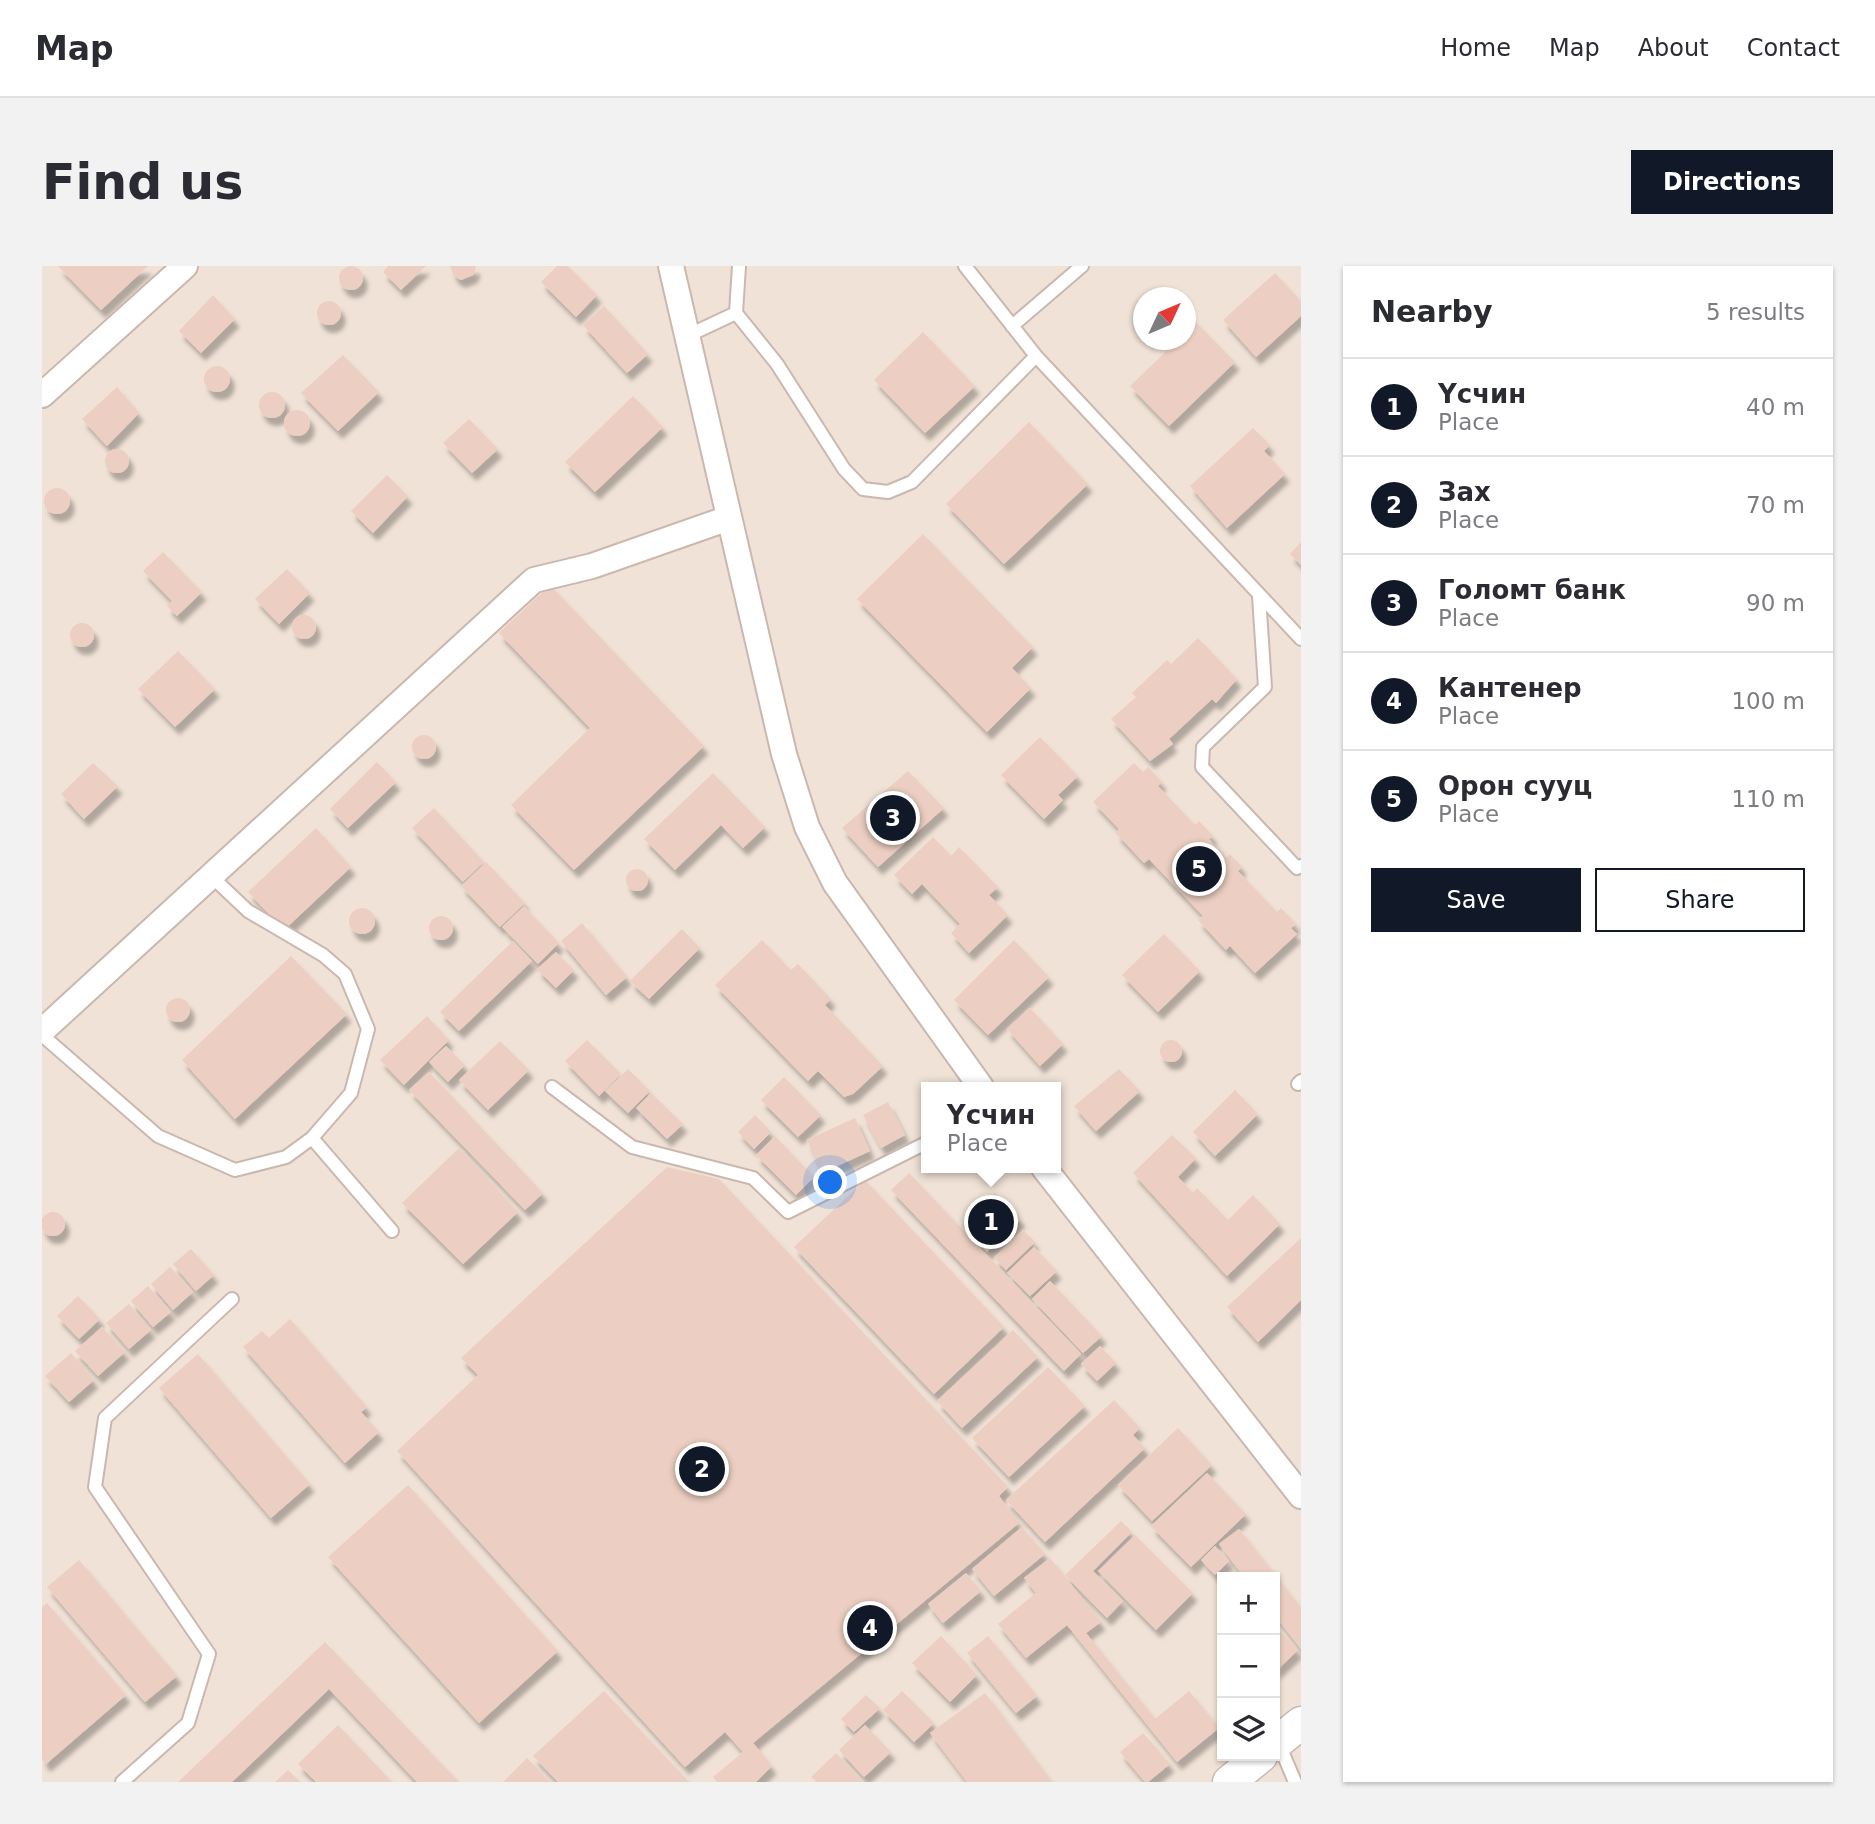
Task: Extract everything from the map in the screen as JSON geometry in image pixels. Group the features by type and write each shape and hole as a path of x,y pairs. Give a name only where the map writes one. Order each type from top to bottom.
{"street":[{"path":"42,395 185,266"},
{"path":"671,266 784,754 807,827 835,883 860,921 977,1082"},
{"path":"42,1033 534,580 592,566 729,518"},
{"path":"1048,1173 1301,1496"},
{"path":"1229,1782 1255,1761"}],"lane":[{"path":"739,266 736,313 777,364 844,469 863,489 888,492 912,482 1036,356"},
{"path":"965,266 1036,356 1301,639"},
{"path":"1012,326 1082,266"},
{"path":"687,337 736,313"},
{"path":"1259,596 1265,687 1203,747 1202,767 1297,868 1301,866"},
{"path":"42,1033 158,1136 235,1170 286,1157 312,1138 351,1093 368,1028 345,974 323,955 247,911 211,876"},
{"path":"552,1087 632,1147 752,1178 788,1212 921,1146"},
{"path":"312,1138 392,1231"},
{"path":"122,1782 188,1723 209,1654 95,1487 105,1418 232,1299"},
{"path":"1280,1744 1295,1782"}],"shaded area":[{"path":"42,266 1301,266 1301,1782 42,1782"}],"building":[{"path":"58,266 148,266 101,310"},
{"path":"346,266 356,266 363,273 363,283 356,290 346,290 339,283 339,273"},
{"path":"388,266 426,266 401,290 383,272"},
{"path":"450,266 476,268 473,275 461,280 454,276"},
{"path":"557,266 568,266 597,295 576,317 541,282"},
{"path":"1275,273 1301,301 1301,316 1256,357 1223,320"},
{"path":"213,295 235,319 201,353 179,331"},
{"path":"324,301 334,301 341,308 341,318 334,325 324,325 317,318 317,308"},
{"path":"604,306 648,354 627,373 583,325"},
{"path":"1196,322 1235,362 1169,426 1130,386 1168,350 1196,350"},
{"path":"923,332 975,386 925,433 874,380"},
{"path":"343,355 379,392 338,431 301,393"},
{"path":"217,366 226,370 230,379 226,388 217,392 208,388 204,379 208,370"},
{"path":"117,387 139,413 107,446 82,419"},
{"path":"272,392 281,396 285,405 281,414 272,418 263,414 259,405 263,396"},
{"path":"633,396 663,427 595,492 565,462"},
{"path":"297,410 306,414 310,423 306,432 297,436 288,432 284,423 288,414"},
{"path":"469,419 498,449 472,473 443,443"},
{"path":"1029,422 1088,484 1004,564 946,504"},
{"path":"1253,428 1270,445 1264,451 1285,474 1227,528 1190,486"},
{"path":"112,449 122,449 129,456 129,466 122,473 112,473 105,466 105,456"},
{"path":"387,475 408,496 373,533 351,511"},
{"path":"57,488 66,492 70,501 66,510 57,514 48,510 44,501 48,492"},
{"path":"923,534 1033,647 1012,668 1031,688 987,732 857,599"},
{"path":"1301,542 1301,565 1290,554"},
{"path":"163,552 202,592 177,616 167,606 172,601 143,571"},
{"path":"287,569 310,593 279,624 255,599"},
{"path":"550,585 704,746 574,870 511,805 590,728 499,633"},
{"path":"299,615 309,615 316,622 316,632 309,639 299,639 292,632 292,622"},
{"path":"77,623 87,623 94,630 94,640 87,647 77,647 70,640 70,630"},
{"path":"1198,638 1237,679 1216,703 1212,699 1169,739 1173,744 1150,761 1111,719 1136,697 1132,693 1167,660 1171,664"},
{"path":"178,651 215,689 175,727 138,689"},
{"path":"419,735 429,735 436,742 436,752 429,759 419,759 412,752 412,742"},
{"path":"1040,737 1078,776 1058,795 1063,800 1044,819 1001,775"},
{"path":"377,762 396,782 348,828 330,809"},
{"path":"93,763 118,786 84,819 61,794"},
{"path":"1134,763 1143,772 1148,767 1162,782 1158,786 1195,825 1199,821 1213,836 1209,839 1226,858 1230,854 1242,867 1238,871 1277,912 1281,908 1296,924 1291,928 1297,934 1255,973 1230,946 1226,950 1198,920 1203,916 1149,859 1144,863 1116,833 1119,829 1093,802"},
{"path":"908,771 944,808 878,867 842,828"},
{"path":"713,773 765,827 743,848 721,825 675,870 644,839"},
{"path":"434,808 484,862 463,882 412,828"},
{"path":"316,828 351,867 284,930 248,892"},
{"path":"933,837 951,856 959,847 998,887 989,895 1008,915 969,953 951,933 960,924 922,884 912,894 894,875"},
{"path":"486,862 525,903 500,927 461,886"},
{"path":"637,869 645,872 648,880 645,888 637,891 629,888 626,880 629,872"},
{"path":"524,906 559,943 538,964 502,927"},
{"path":"362,908 371,912 375,921 371,930 362,934 353,930 349,921 353,912"},
{"path":"436,916 446,916 453,923 453,933 446,940 436,940 429,933 429,923"},
{"path":"582,923 627,977 606,995 561,941"},
{"path":"682,929 700,948 649,999 630,981"},
{"path":"1164,934 1200,971 1158,1012 1122,975"},
{"path":"762,940 791,970 798,964 831,999 825,1005 883,1066 853,1094 844,1097 818,1071 808,1081 715,985"},
{"path":"1014,940 1049,977 988,1035 954,1000"},
{"path":"513,941 532,961 459,1031 440,1012"},
{"path":"556,952 574,970 556,988 537,969"},
{"path":"291,956 347,1014 235,1119 182,1060"},
{"path":"173,998 183,998 190,1005 190,1015 183,1022 173,1022 166,1015 166,1005"},
{"path":"1030,1008 1063,1044 1040,1066 1007,1029"},
{"path":"427,1016 449,1040 404,1085 380,1060"},
{"path":"587,1040 621,1074 599,1096 565,1061"},
{"path":"1171,1040 1179,1043 1182,1051 1179,1059 1171,1062 1163,1059 1160,1051 1163,1043"},
{"path":"500,1041 529,1070 488,1110 459,1080"},
{"path":"446,1046 465,1065 448,1082 429,1062"},
{"path":"628,1069 650,1091 628,1113 605,1091"},
{"path":"1119,1069 1140,1091 1096,1131 1074,1106"},
{"path":"429,1072 543,1193 525,1210 409,1090"},
{"path":"784,1077 821,1115 798,1137 761,1100"},
{"path":"1235,1090 1258,1114 1215,1156 1193,1132"},
{"path":"651,1093 683,1124 667,1139 636,1108"},
{"path":"888,1102 905,1135 881,1148 863,1115"},
{"path":"755,1115 771,1132 754,1149 738,1132"},
{"path":"855,1118 870,1151 822,1173 807,1140"},
{"path":"1172,1135 1196,1158 1178,1177 1193,1193 1197,1188 1228,1220 1253,1195 1280,1224 1227,1276 1133,1173"},
{"path":"775,1136 814,1177 796,1195 756,1155"},
{"path":"459,1148 518,1212 463,1264 402,1203"},
{"path":"667,1167 719,1179 1008,1487 999,1496 1019,1523 753,1743 772,1766 756,1782 717,1782 713,1777 743,1752 725,1732 685,1767 397,1451 478,1375 461,1358"},
{"path":"909,1173 1081,1354 1064,1371 891,1190"},
{"path":"865,1180 1004,1327 934,1394 794,1247"},
{"path":"995,1193 1021,1219 987,1252 962,1226"},
{"path":"53,1212 62,1215 65,1224 62,1233 53,1236 44,1233 41,1224 44,1215"},
{"path":"1023,1230 1035,1242 1006,1270 994,1258"},
{"path":"1301,1238 1301,1300 1258,1342 1227,1307"},
{"path":"1034,1247 1057,1271 1030,1296 1007,1273"},
{"path":"191,1249 214,1275 196,1291 173,1264"},
{"path":"170,1267 193,1292 173,1310 151,1284"},
{"path":"1050,1281 1102,1336 1083,1353 1032,1299"},
{"path":"148,1286 171,1312 153,1327 131,1301"},
{"path":"78,1296 100,1319 79,1339 57,1316"},
{"path":"129,1304 151,1330 129,1349 106,1323"},
{"path":"290,1319 367,1407 361,1412 379,1432 345,1463 243,1347 262,1331 269,1338"},
{"path":"102,1327 125,1352 98,1376 75,1351"},
{"path":"1013,1330 1038,1357 962,1428 937,1401"},
{"path":"1100,1346 1116,1363 1097,1381 1081,1364"},
{"path":"71,1353 94,1380 69,1402 45,1376"},
{"path":"198,1354 310,1484 271,1518 159,1388"},
{"path":"1048,1367 1085,1406 1009,1477 972,1438"},
{"path":"1114,1400 1140,1428 1133,1435 1145,1448 1045,1542 1006,1500"},
{"path":"1178,1428 1212,1465 1152,1521 1118,1485"},
{"path":"1207,1473 1246,1514 1191,1567 1151,1526"},
{"path":"408,1485 558,1651 479,1723 328,1557"},
{"path":"1121,1521 1132,1532 1093,1571 1123,1601 1107,1618 1065,1575"},
{"path":"1022,1527 1045,1554 994,1596 972,1569"},
{"path":"1239,1529 1273,1572 1240,1572 1219,1544"},
{"path":"1135,1535 1193,1593 1156,1630 1098,1571"},
{"path":"1215,1546 1229,1561 1215,1575 1201,1560"},
{"path":"1050,1558 1101,1622 1086,1633 1155,1719 1189,1691 1217,1726 1217,1730 1177,1762 1067,1625 1026,1658 998,1624 1036,1593 1024,1578"},
{"path":"79,1560 177,1676 145,1702 47,1587"},
{"path":"966,1573 981,1591 943,1623 928,1604"},
{"path":"1280,1581 1301,1608 1301,1649 1280,1622"},
{"path":"47,1603 126,1695 46,1764 42,1759 42,1607"},
{"path":"1280,1635 1298,1650 1280,1667"},
{"path":"941,1636 977,1675 950,1702 912,1663"},
{"path":"988,1636 1037,1696 1016,1713 967,1653"},
{"path":"325,1642 459,1782 417,1782 329,1689 232,1782 178,1782"},
{"path":"604,1691 689,1782 558,1782 533,1756"},
{"path":"902,1691 934,1723 914,1742 883,1710"},
{"path":"985,1693 1052,1782 967,1782 930,1733"},
{"path":"866,1695 880,1708 854,1732 841,1719"},
{"path":"338,1725 392,1782 316,1782 298,1764"},
{"path":"865,1725 891,1752 864,1777 839,1750"},
{"path":"1143,1733 1170,1764 1148,1782 1145,1782 1120,1752"},
{"path":"836,1753 864,1782 817,1782 811,1777"},
{"path":"527,1758 550,1782 503,1782"},
{"path":"288,1770 300,1782 275,1782"}],"place":[{"name":"Голомт банк","path":"893,818"},
{"name":"Орон сууц","path":"1199,869"},
{"name":"Үсчин","path":"991,1222"},
{"name":"Зах","path":"702,1469"},
{"name":"Кантенер","path":"870,1628"}]}
